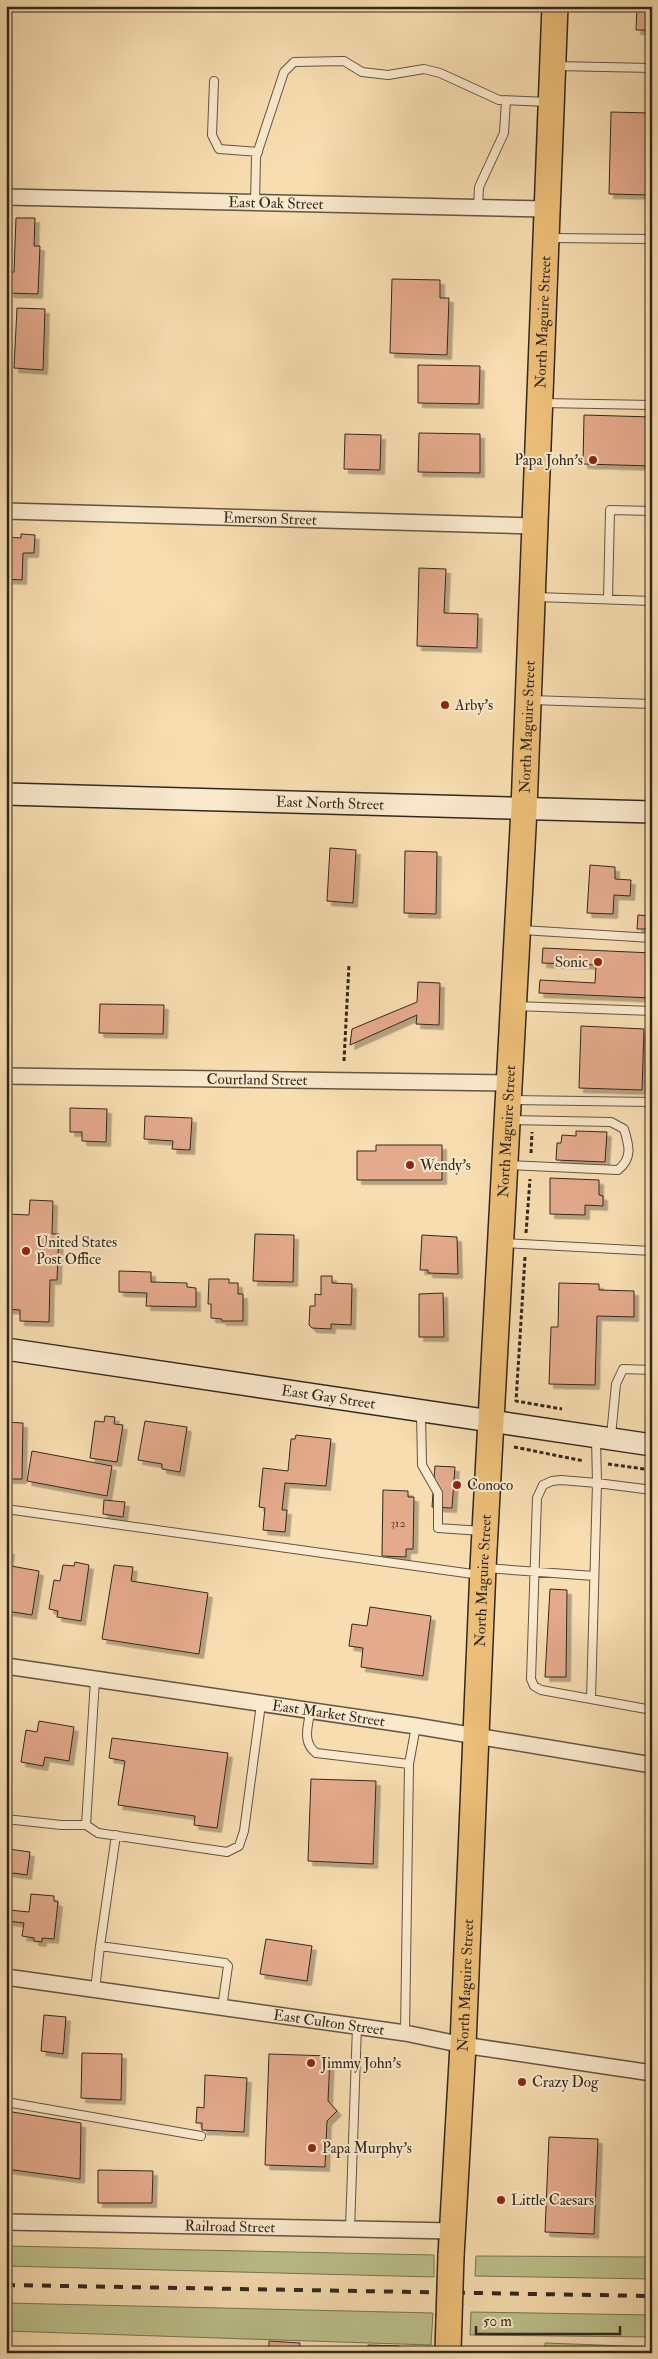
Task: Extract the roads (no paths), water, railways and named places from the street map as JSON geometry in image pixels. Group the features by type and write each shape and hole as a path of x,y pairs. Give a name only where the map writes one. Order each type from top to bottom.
{"main road":[{"name":"North Maguire Street","path":"448,2351 483,1572 524,809 554,6"}],"street":[{"name":"East Oak Street","path":"6,197 546,209"},
{"name":"Emerson Street","path":"6,511 534,526"},
{"name":"East North Street","path":"6,794 652,812"},
{"name":"Courtland Street","path":"6,1076 508,1101"},
{"name":"East Gay Street","path":"6,1349 491,1422 652,1444"},
{"name":"East Market Street","path":"6,1666 416,1726 652,1765"},
{"name":"East Culton Street","path":"6,1977 405,2033 463,2045 652,2073"},
{"name":"Railroad Street","path":"6,2222 452,2231"}],"lane":[{"path":"255,203 258,152 284,72 294,62 344,61 362,72 388,75 424,69 440,73 499,100 551,102"},
{"path":"552,66 652,68"},
{"path":"214,81 212,135 219,149 258,152"},
{"path":"478,207 478,187 504,133 506,100"},
{"path":"546,238 652,239"},
{"path":"540,403 652,405"},
{"path":"608,599 610,510 652,511"},
{"path":"532,597 652,601"},
{"path":"528,700 652,704"},
{"path":"518,930 652,938"},
{"path":"513,1006 652,1011"},
{"path":"508,1101 652,1102"},
{"path":"505,1164 618,1170 626,1163 629,1153 624,1129 611,1122 508,1101"},
{"path":"501,1243 652,1251"},
{"path":"591,1699 596,1463 616,1384 623,1369 652,1370"},
{"path":"421,1411 422,1465 438,1493 438,1528 485,1532"},
{"path":"652,1490 561,1480 543,1485 537,1498 531,1679 534,1686 541,1690 652,1710"},
{"path":"6,1509 483,1572 534,1572 594,1576"},
{"path":"86,1825 95,1680"},
{"path":"6,1819 61,1825 86,1825 98,1833 226,1852 239,1846 244,1831 261,1704"},
{"path":"310,1712 306,1739 308,1747 316,1753 409,1764"},
{"path":"405,2033 409,1764 416,1726"},
{"path":"95,1990 116,1836"},
{"path":"100,1946 224,1963 228,1966 222,2008"},
{"path":"350,2229 357,2026"},
{"path":"6,2102 201,2136"}],"railway":[{"path":"6,2285 652,2296"}],"place":[{"name":"Papa John's","path":"593,460"},
{"name":"Arby's","path":"445,705"},
{"name":"Sonic","path":"598,962"},
{"name":"Wendy's","path":"410,1165"},
{"name":"United States Post Office","path":"26,1251"},
{"name":"Conoco","path":"457,1485"},
{"name":"Jimmy John's","path":"311,2063"},
{"name":"Crazy Dog","path":"522,2082"},
{"name":"Papa Murphy's","path":"312,2148"},
{"name":"Little Caesars","path":"501,2200"}]}
